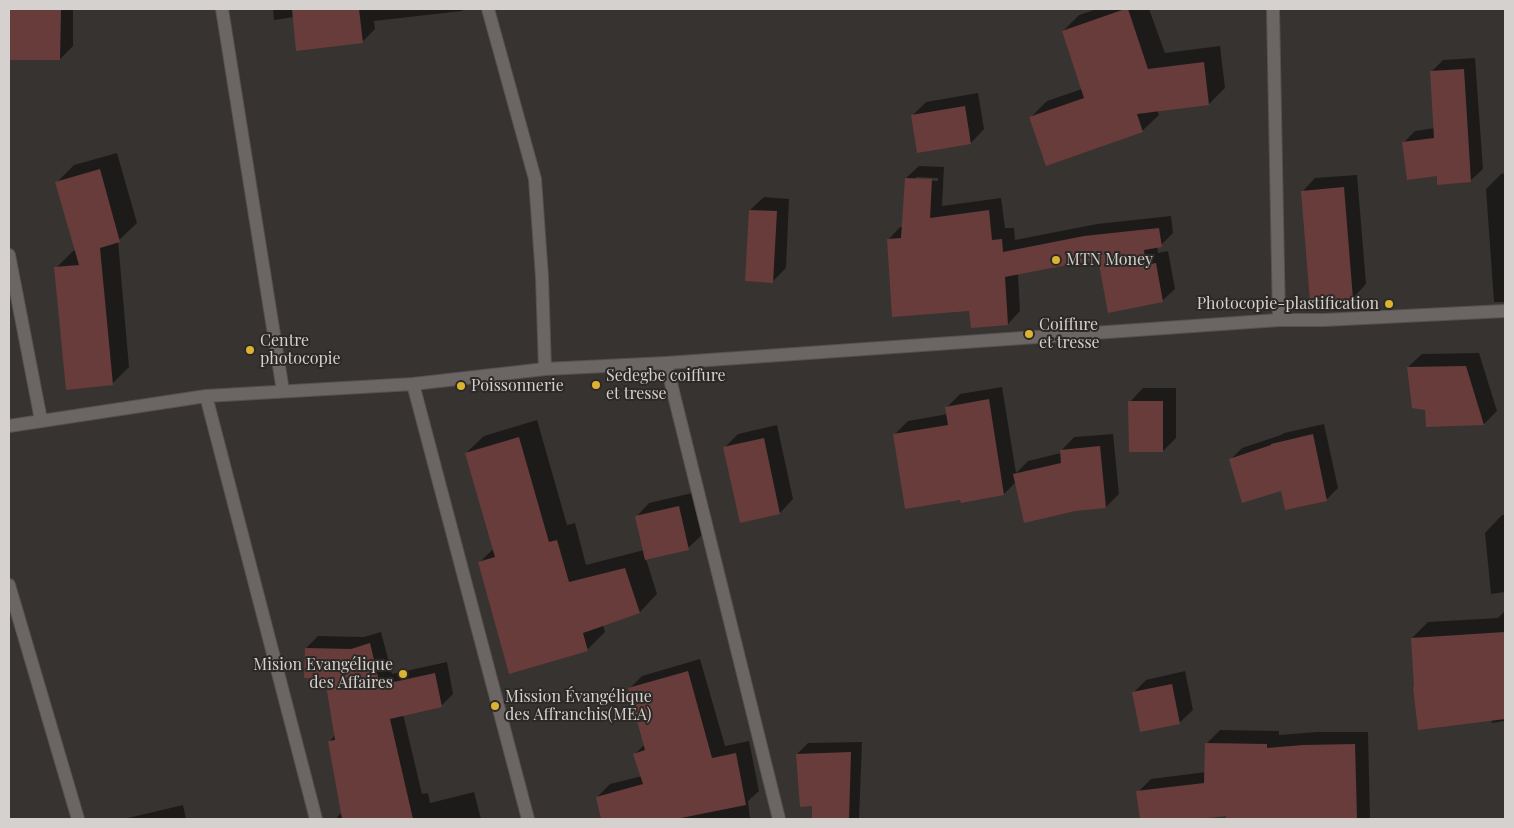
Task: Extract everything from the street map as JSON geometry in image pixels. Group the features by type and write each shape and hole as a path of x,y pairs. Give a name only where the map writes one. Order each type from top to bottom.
{"street":[{"path":"222,9 283,391"},
{"path":"488,9 535,179 542,277 545,369"},
{"path":"1273,9 1279,320"},
{"path":"9,255 40,420"},
{"path":"9,426 206,396 413,384 545,369 666,363 1279,320 1324,320 1505,311"},
{"path":"666,363 779,819"},
{"path":"413,384 528,819"},
{"path":"206,396 316,819"},
{"path":"9,585 78,819"}],"building":[{"path":"10,9 61,9 60,60 9,60"},
{"path":"292,9 359,9 363,43 296,51"},
{"path":"1128,9 1148,69 1204,62 1209,105 1137,114 1143,132 1046,166 1029,117 1084,98 1062,31"},
{"path":"1464,69 1471,182 1437,185 1437,176 1407,180 1402,142 1434,138 1430,71"},
{"path":"965,106 971,144 917,153 911,115"},
{"path":"100,169 120,242 100,248 113,385 66,390 54,267 79,265 55,182"},
{"path":"905,178 932,179 930,218 989,210 992,240 1002,239 1003,252 1084,236 1159,228 1162,247 1144,250 1146,265 1156,263 1163,302 1108,313 1098,259 1005,277 1008,325 971,328 969,311 892,317 887,239 901,238"},
{"path":"1344,187 1353,299 1310,302 1301,191"},
{"path":"749,210 777,211 773,283 745,281"},
{"path":"1466,366 1484,425 1426,427 1425,410 1412,408 1407,367"},
{"path":"989,399 1004,495 961,503 960,500 905,509 893,434 948,425 945,407"},
{"path":"1128,401 1163,401 1163,452 1129,452"},
{"path":"1313,434 1327,501 1285,510 1281,491 1242,503 1229,459 1271,444"},
{"path":"519,437 549,542 557,540 569,582 625,568 640,613 583,633 588,651 509,674 478,562 495,557 465,453"},
{"path":"764,438 780,514 740,523 723,447"},
{"path":"1100,446 1106,508 1075,511 1024,523 1013,474 1061,463 1060,450"},
{"path":"679,506 689,550 645,560 635,516"},
{"path":"1505,632 1505,719 1418,730 1413,687 1411,638"},
{"path":"370,643 380,685 435,673 442,707 390,719 413,819 342,819 328,741 335,740 325,679 304,678 305,648 351,649"},
{"path":"688,671 712,758 736,753 746,805 676,819 601,819 596,797 643,784 633,754 645,750 628,688"},
{"path":"1172,684 1180,724 1140,732 1132,692"},
{"path":"1205,743 1267,744 1267,748 1355,744 1357,819 1226,819 1226,816 1198,819 1140,819 1136,791 1204,783"},
{"path":"851,752 849,819 812,819 812,806 800,807 796,754"}],"place":[{"name":"MTN Money","path":"1056,260"},
{"name":"Photocopie-plastification","path":"1389,304"},
{"name":"Coiffure et tresse","path":"1029,334"},
{"name":"Centre photocopie","path":"250,350"},
{"name":"Sedegbe coiffure et tresse","path":"596,385"},
{"name":"Poissonnerie","path":"461,386"},
{"name":"Mision Evangélique des Affaires","path":"403,674"},
{"name":"Mission Évangélique des Affranchis(MEA)","path":"495,706"}]}
